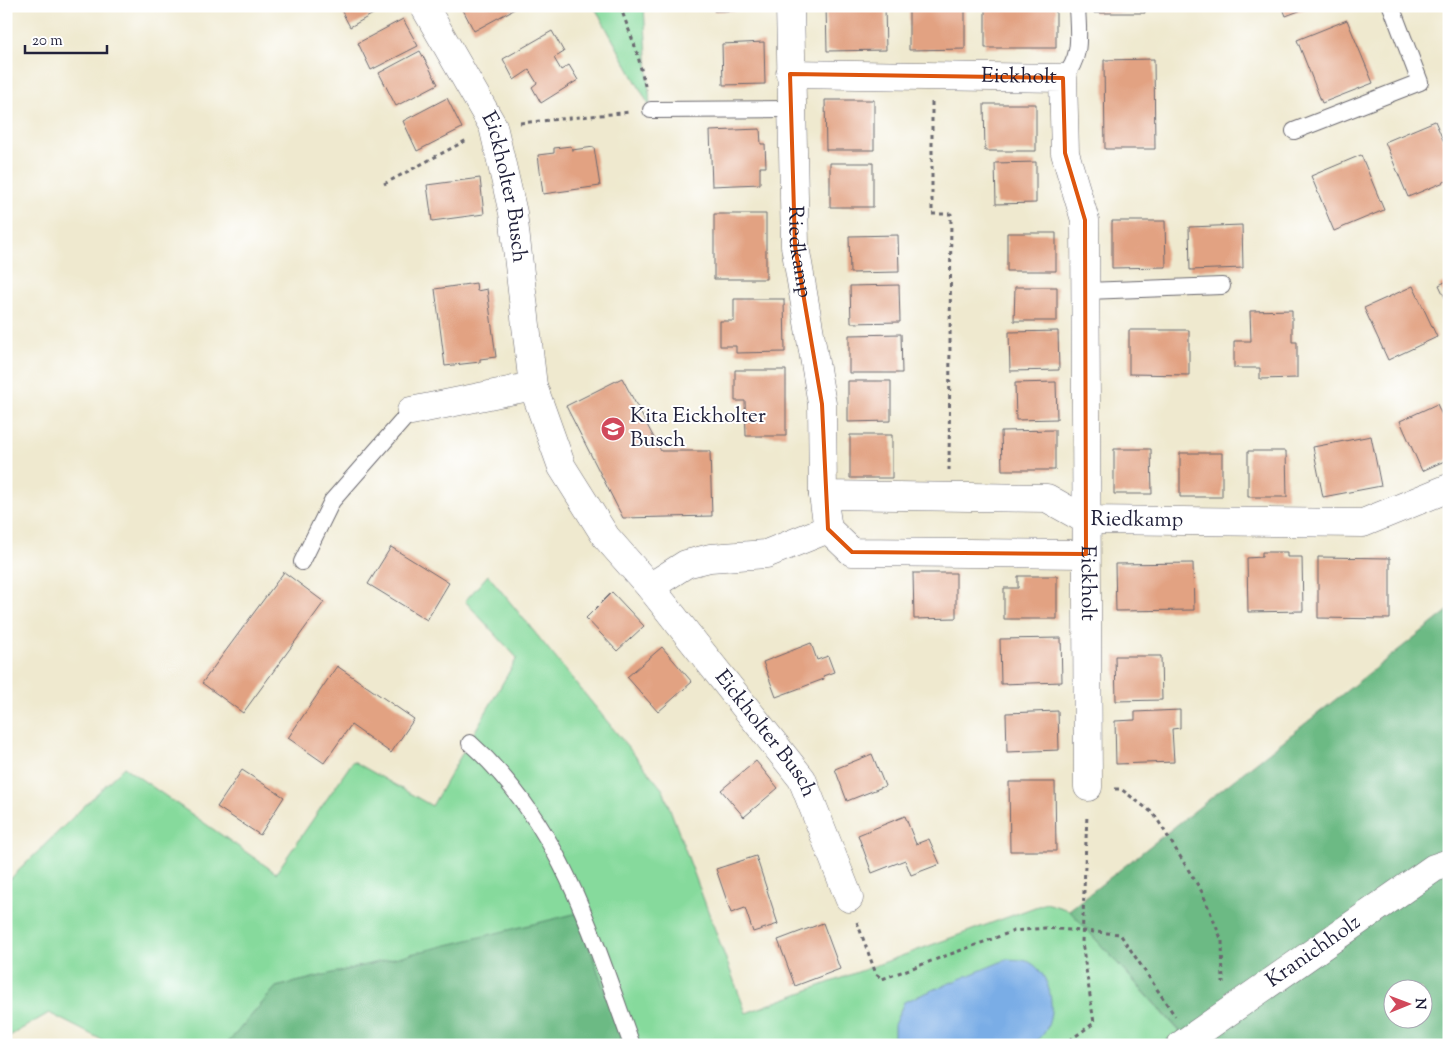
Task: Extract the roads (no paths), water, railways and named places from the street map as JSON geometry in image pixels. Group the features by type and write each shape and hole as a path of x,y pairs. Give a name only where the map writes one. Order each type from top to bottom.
{"street":[{"name":"Eickholter Busch","path":"424,6 493,126 513,214 533,386 562,466 606,537 650,587 802,780 849,898"},
{"name":"Riedkamp","path":"790,6 790,108 795,246 822,404 824,495 828,529 852,552 1086,554"},
{"name":"Eickholt","path":"790,74 1063,78 1064,153 1086,220 1088,786"},
{"path":"410,410 533,386"},
{"name":"Riedkamp","path":"824,495 1047,498 1086,520 1363,523 1449,488"},
{"path":"650,587 686,564 710,558 766,554 828,529"},
{"name":"Kranichholz","path":"1186,1042 1434,868 1449,863"}],"lane":[{"path":"1063,78 1073,68 1078,56 1077,6"},
{"path":"1294,131 1420,82 1391,6"},
{"path":"651,110 790,108"},
{"path":"1086,291 1222,286"},
{"path":"302,562 332,501 410,410"},
{"path":"470,743 503,775 533,813 561,860 583,911 632,1045"}],"water":[{"path":"1008,959 1023,960 1031,963 1038,969 1048,987 1051,998 1050,1020 1038,1040 1027,1045 894,1045 894,1025 904,1002"}],"place":[{"name":"Kita Eickholter Busch","path":"613,429"}]}
